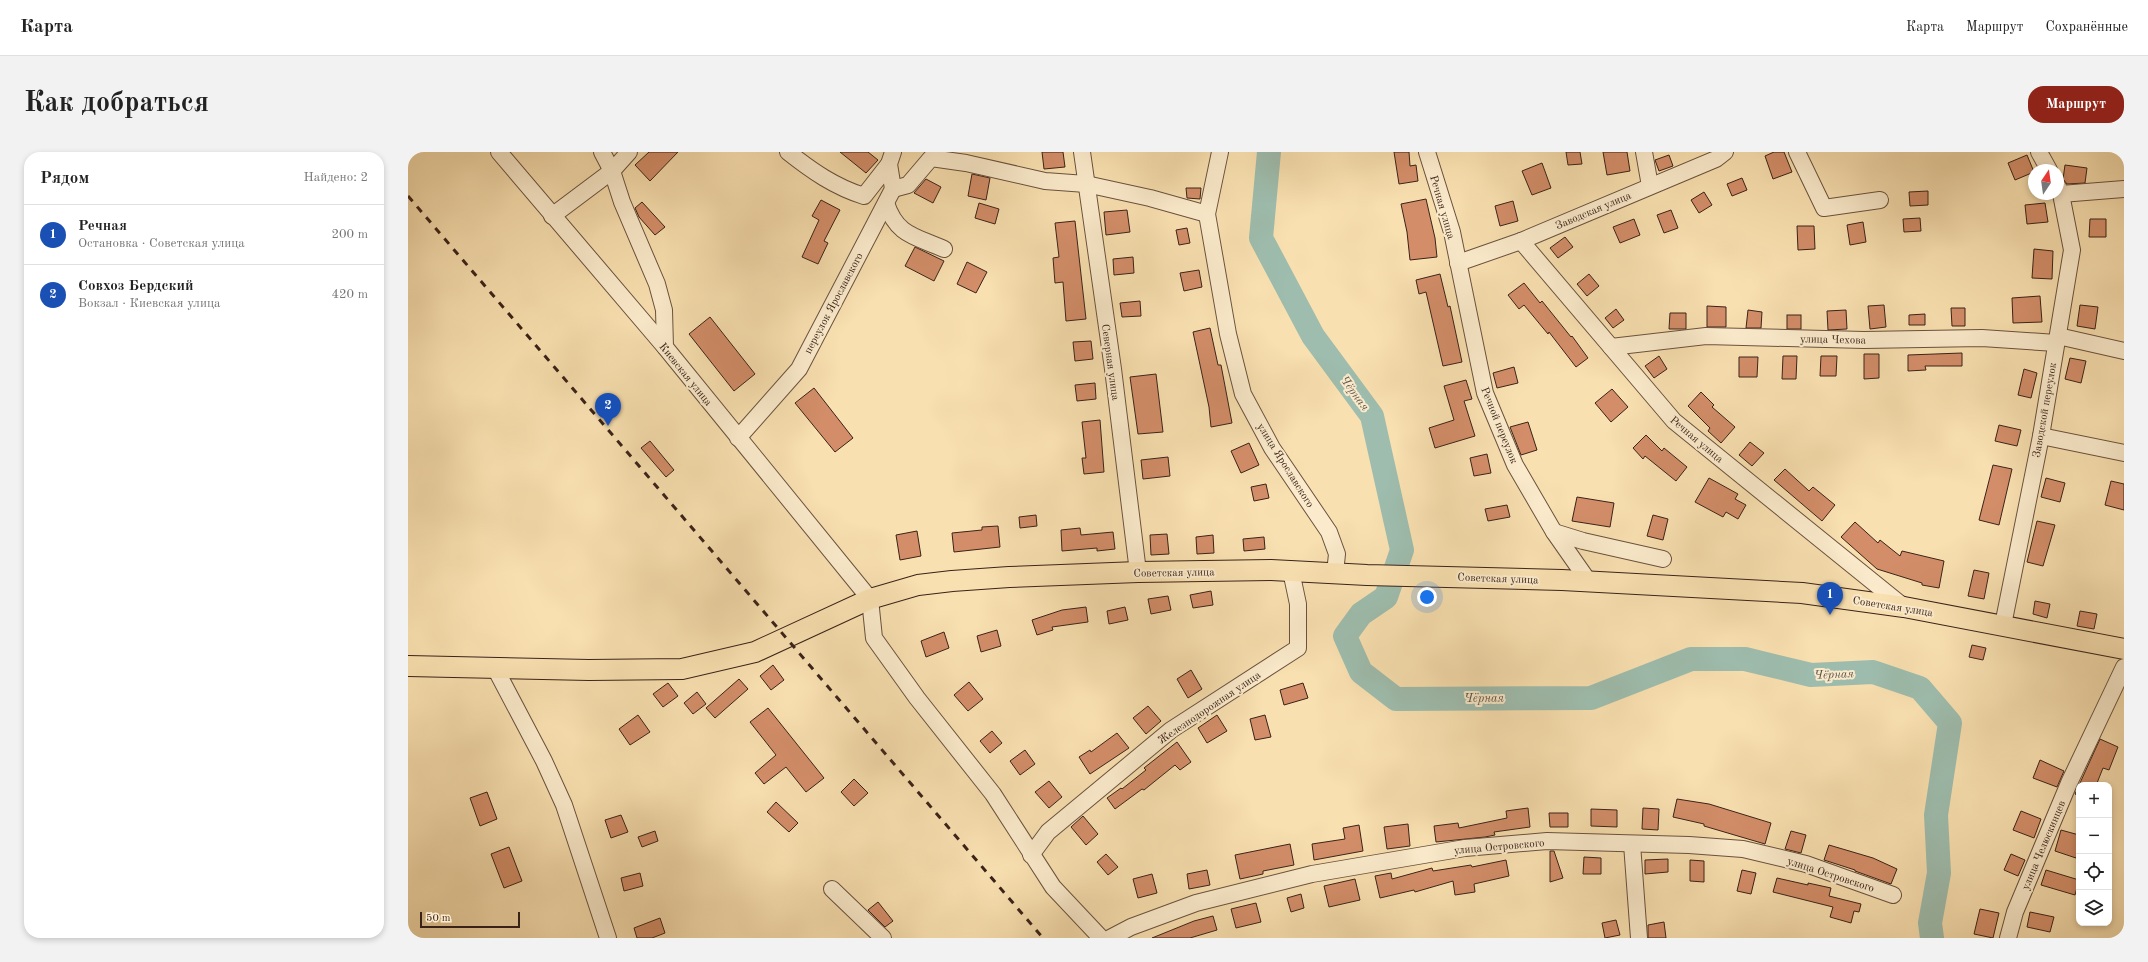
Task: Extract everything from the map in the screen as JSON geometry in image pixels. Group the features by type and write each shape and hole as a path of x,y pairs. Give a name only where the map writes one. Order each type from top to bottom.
{"main road":[{"name":"Советская улица","path":"408,666 589,670 682,669 755,652 870,599 885,593 918,585 952,581 1138,572 1291,571 1589,582 1787,592 1904,607 2124,649"}],"street":[{"name":"Киевская улица","path":"499,152 665,347 870,599"},
{"path":"602,152 612,171 622,202 657,284 664,310 665,347"},
{"path":"552,216 612,171 629,152"},
{"path":"788,152 827,180 845,190 864,196 891,158"},
{"name":"Северная улица","path":"1082,152 1115,385 1138,572"},
{"name":"улица Ярославского","path":"1220,152 1207,214 1228,334 1243,394 1272,448 1329,532 1337,554 1335,573"},
{"name":"Речная улица","path":"1427,152 1452,232 1458,262"},
{"path":"1644,152 1650,186"},
{"name":"Заводская улица","path":"1458,262 1521,241 1716,159 1725,152"},
{"path":"1797,152 1824,208 1880,200"},
{"path":"2039,152 2046,164"},
{"path":"891,158 893,189 908,185 932,158 966,163 1045,181 1086,184 1150,198 1207,214"},
{"name":"переулок Ярославского","path":"738,438 799,369 893,189"},
{"path":"2064,190 2124,189"},
{"name":"Заводской переулок","path":"2003,625 2040,436 2072,250 2062,200"},
{"path":"886,203 891,219 900,230 944,249"},
{"name":"Речная улица","path":"1521,241 1674,421 1904,607"},
{"name":"Речной переулок","path":"1458,262 1485,393 1515,465 1554,532 1589,582"},
{"name":"улица Чехова","path":"1611,347 1706,336 1864,340 1982,338 2057,339 2124,351"},
{"path":"2040,436 2124,453"},
{"path":"1554,532 1583,541 1663,559"},
{"name":"Железнодорожная улица","path":"1031,855 1048,832 1171,730 1298,648 1298,604 1291,571"},
{"path":"870,599 874,638 917,698 993,794 1031,855 1054,887 1101,938"},
{"name":"улица Челюскинцев","path":"2008,938 2015,912 2069,783 2124,667"},
{"path":"495,668 544,761 564,805 608,938"},
{"name":"улица Островского","path":"1110,938 1131,927 1196,903 1312,874 1465,848 1547,841 1689,845 1743,849 1806,864 1893,895"},
{"path":"1632,844 1639,938"},
{"path":"832,889 883,938"}],"building":[{"path":"649,152 678,152 650,181 635,165"},
{"path":"840,152 868,152 878,160 866,173"},
{"path":"1042,152 1063,152 1065,167 1044,169"},
{"path":"1394,152 1409,152 1410,166 1416,165 1418,181 1399,184"},
{"path":"1566,152 1580,152 1582,164 1568,165"},
{"path":"1603,152 1627,152 1630,171 1607,175"},
{"path":"1774,152 1784,152 1792,172 1773,179 1765,156"},
{"path":"1669,155 1673,166 1659,171 1655,160"},
{"path":"2027,155 2031,164 2028,164 2028,175 2015,180 2008,163"},
{"path":"1542,163 1551,188 1532,195 1522,171"},
{"path":"2065,165 2087,168 2085,183 2067,184 2064,180"},
{"path":"972,174 990,178 986,200 968,196"},
{"path":"1742,178 1747,190 1732,196 1727,184"},
{"path":"926,179 941,187 933,203 914,193"},
{"path":"1186,188 1201,188 1200,199 1187,198"},
{"path":"1928,191 1928,205 1910,206 1909,192"},
{"path":"1704,192 1712,205 1699,213 1691,200"},
{"path":"1426,199 1435,238 1437,257 1410,260 1407,232 1401,204"},
{"path":"821,200 840,210 824,241 828,243 818,264 802,257 819,220 812,216"},
{"path":"1513,201 1518,221 1500,226 1495,206"},
{"path":"642,202 665,227 655,235 639,217 635,208"},
{"path":"979,203 999,209 995,224 975,218"},
{"path":"2045,203 2048,222 2027,224 2025,205"},
{"path":"1127,210 1130,232 1106,235 1104,212"},
{"path":"1671,210 1678,228 1664,233 1657,215"},
{"path":"1920,218 1921,231 1904,232 1903,219"},
{"path":"1634,219 1640,235 1620,243 1613,227"},
{"path":"2090,219 2106,219 2106,237 2089,237"},
{"path":"1075,221 1086,319 1066,321 1063,282 1055,283 1053,258 1059,257 1055,223"},
{"path":"1863,222 1866,242 1850,245 1847,225"},
{"path":"1797,226 1814,226 1815,249 1798,250"},
{"path":"1187,228 1190,243 1179,245 1176,230"},
{"path":"1565,237 1573,247 1558,258 1550,248"},
{"path":"915,247 944,261 934,281 905,266"},
{"path":"2034,249 2053,251 2052,279 2032,278"},
{"path":"1133,257 1134,273 1114,275 1113,259"},
{"path":"967,262 987,272 976,293 957,284"},
{"path":"1199,270 1202,287 1184,291 1180,273"},
{"path":"1440,274 1448,307 1450,306 1462,362 1443,366 1426,292 1419,294 1416,280"},
{"path":"1589,274 1599,286 1587,296 1577,284"},
{"path":"1524,283 1540,303 1542,301 1571,337 1572,336 1588,358 1576,367 1549,332 1548,334 1524,305 1519,309 1508,295"},
{"path":"2040,296 2042,322 2013,323 2012,298"},
{"path":"1140,301 1141,316 1122,317 1120,303"},
{"path":"1884,305 1886,327 1870,329 1868,306"},
{"path":"2080,305 2098,307 2095,329 2077,326"},
{"path":"1707,306 1726,307 1726,327 1707,327"},
{"path":"1951,308 1965,308 1965,326 1952,326"},
{"path":"1616,309 1624,320 1613,328 1605,318"},
{"path":"1748,310 1762,312 1761,328 1746,328"},
{"path":"1846,310 1847,329 1828,330 1827,311"},
{"path":"1670,313 1686,313 1686,329 1669,329"},
{"path":"1925,314 1925,325 1909,325 1909,315"},
{"path":"1787,315 1801,315 1801,329 1787,329"},
{"path":"710,317 755,374 734,391 689,334"},
{"path":"1210,328 1218,365 1221,365 1232,423 1211,427 1209,407 1193,332"},
{"path":"1091,341 1093,359 1075,361 1073,342"},
{"path":"1962,353 1962,366 1925,366 1926,370 1908,371 1908,355"},
{"path":"1864,354 1879,354 1879,378 1864,379"},
{"path":"1659,356 1667,369 1654,378 1645,366"},
{"path":"1783,356 1797,356 1796,379 1782,379"},
{"path":"1821,356 1837,356 1836,376 1820,376"},
{"path":"1739,357 1758,357 1757,377 1739,377"},
{"path":"2070,358 2086,361 2081,383 2065,379"},
{"path":"1514,367 1518,383 1497,388 1493,373"},
{"path":"2024,369 2037,373 2031,398 2018,395"},
{"path":"1156,374 1163,432 1138,434 1130,377"},
{"path":"1466,380 1472,399 1464,401 1475,436 1435,448 1429,428 1454,420 1444,386"},
{"path":"1095,383 1096,399 1077,401 1075,385"},
{"path":"814,388 853,438 835,452 795,403"},
{"path":"1612,389 1628,407 1611,422 1595,403"},
{"path":"1701,392 1714,405 1712,407 1735,427 1721,443 1708,431 1710,428 1688,406"},
{"path":"1100,420 1104,472 1084,474 1082,458 1086,458 1082,422"},
{"path":"1528,422 1537,450 1521,455 1510,427"},
{"path":"1999,425 2021,430 2017,446 1995,441"},
{"path":"1646,435 1662,451 1664,448 1687,467 1676,481 1645,456 1643,459 1633,448"},
{"path":"650,441 674,470 666,477 641,448"},
{"path":"1750,442 1764,453 1752,466 1739,455"},
{"path":"1249,443 1259,465 1241,473 1231,451"},
{"path":"1487,454 1491,473 1474,476 1470,458"},
{"path":"1168,457 1170,476 1143,479 1141,460"},
{"path":"1993,465 2012,469 1999,525 1979,520"},
{"path":"1785,469 1809,491 1813,487 1835,505 1822,521 1774,480"},
{"path":"1709,478 1738,494 1735,499 1746,505 1738,519 1726,512 1723,517 1695,502"},
{"path":"2046,478 2065,483 2060,502 2041,497"},
{"path":"2111,481 2124,484 2124,510 2105,505"},
{"path":"1266,484 1269,498 1254,501 1251,487"},
{"path":"1577,497 1614,503 1610,527 1572,521"},
{"path":"1507,505 1510,517 1488,521 1485,509"},
{"path":"1036,515 1037,526 1020,528 1019,517"},
{"path":"1653,515 1668,519 1663,540 1647,536"},
{"path":"2037,521 2055,525 2043,566 2027,562"},
{"path":"1855,522 1878,543 1880,540 1900,556 1902,551 1944,561 1939,588 1922,585 1922,583 1877,569 1841,537"},
{"path":"998,526 1000,547 954,552 952,533 982,530 982,527"},
{"path":"1080,528 1081,535 1113,532 1115,549 1097,551 1097,548 1062,551 1061,530"},
{"path":"917,531 921,556 900,560 896,535"},
{"path":"1167,534 1169,554 1151,555 1150,535"},
{"path":"1213,535 1214,553 1197,554 1196,537"},
{"path":"1264,537 1265,549 1244,551 1243,539"},
{"path":"1974,570 1989,573 1984,599 1968,596"},
{"path":"1211,591 1213,605 1193,608 1190,595"},
{"path":"1168,596 1171,610 1151,614 1148,599"},
{"path":"2035,601 2050,604 2047,618 2033,614"},
{"path":"1086,607 1088,622 1052,627 1053,630 1037,635 1032,620 1062,610"},
{"path":"1125,607 1128,620 1109,624 1107,611"},
{"path":"2080,611 2097,614 2094,629 2077,626"},
{"path":"997,630 1001,646 981,652 977,636"},
{"path":"944,632 949,648 926,657 921,641"},
{"path":"1972,645 1986,648 1983,660 1969,657"},
{"path":"773,665 784,680 771,690 760,676"},
{"path":"1191,670 1202,689 1188,698 1177,679"},
{"path":"739,679 748,689 715,718 706,708"},
{"path":"969,682 983,699 968,711 954,695"},
{"path":"668,683 678,696 663,707 653,694"},
{"path":"1303,683 1308,698 1284,705 1280,690"},
{"path":"697,692 706,704 693,714 684,703"},
{"path":"1148,706 1161,721 1146,734 1133,718"},
{"path":"768,708 824,778 806,792 786,767 764,784 755,773 776,755 750,722"},
{"path":"638,715 650,732 630,745 619,729"},
{"path":"1217,715 1227,731 1207,743 1198,728"},
{"path":"1265,715 1271,737 1255,740 1250,719"},
{"path":"992,731 1002,743 990,753 980,741"},
{"path":"1117,733 1129,748 1090,774 1079,757 1090,750 1091,752"},
{"path":"2100,739 2118,747 2109,770 2103,768 2097,782 2080,782"},
{"path":"1177,742 1191,762 1180,770 1175,765 1144,790 1142,789 1115,809 1107,798 1121,788 1122,789 1146,770 1144,768"},
{"path":"1025,750 1035,764 1020,775 1010,761"},
{"path":"2040,760 2064,771 2057,787 2033,778"},
{"path":"854,779 868,793 854,806 841,792"},
{"path":"1049,781 1062,797 1049,808 1035,792"},
{"path":"487,792 497,819 480,826 470,798"},
{"path":"1677,799 1709,804 1771,823 1765,844 1704,826 1704,824 1673,817"},
{"path":"776,802 798,823 789,832 767,812"},
{"path":"1528,808 1530,827 1494,832 1495,835 1485,837 1436,842 1434,826 1458,823 1459,828 1507,818 1506,811"},
{"path":"1643,808 1659,809 1658,830 1642,829"},
{"path":"1591,809 1617,810 1617,827 1591,826"},
{"path":"2021,811 2041,819 2034,838 2013,830"},
{"path":"1549,813 1568,813 1568,827 1550,827"},
{"path":"621,815 628,832 611,838 605,820"},
{"path":"1083,816 1098,834 1086,845 1071,827"},
{"path":"1408,824 1410,846 1387,849 1384,827"},
{"path":"1359,825 1363,851 1314,860 1312,844 1345,839 1343,828"},
{"path":"2061,830 2076,834 2076,858 2055,851"},
{"path":"655,831 658,841 642,847 638,837"},
{"path":"1791,831 1806,835 1801,853 1785,849"},
{"path":"1290,844 1294,865 1263,871 1263,874 1240,879 1235,855"},
{"path":"1829,845 1873,858 1897,869 1891,884 1824,860"},
{"path":"509,847 522,881 504,888 491,854"},
{"path":"1550,851 1554,851 1563,878 1550,882"},
{"path":"1106,854 1118,867 1108,875 1097,862"},
{"path":"2011,854 2025,860 2018,876 2004,870"},
{"path":"1584,857 1601,858 1601,874 1583,874"},
{"path":"1668,859 1668,872 1645,874 1645,860"},
{"path":"1506,860 1509,876 1474,884 1475,892 1455,895 1453,881 1415,892 1414,890 1380,898 1375,876 1391,873 1392,879 1432,868 1433,871 1471,865 1472,867"},
{"path":"1690,860 1704,861 1704,882 1690,881"},
{"path":"1207,870 1210,885 1189,889 1187,874"},
{"path":"1742,870 1756,873 1751,894 1737,891"},
{"path":"2046,870 2076,879 2076,891 2075,895 2041,885"},
{"path":"640,873 643,886 624,891 621,878"},
{"path":"1152,874 1157,893 1138,898 1133,879"},
{"path":"1777,878 1808,885 1808,883 1831,888 1829,896 1861,904 1859,912 1854,911 1851,923 1830,917 1833,907 1773,892"},
{"path":"1355,879 1360,900 1329,907 1324,886"},
{"path":"1301,894 1304,908 1291,912 1287,898"},
{"path":"878,902 893,921 885,927 868,910"},
{"path":"1256,903 1261,922 1236,928 1231,909"},
{"path":"1980,909 1999,913 1993,938 1974,934"},
{"path":"2030,912 2054,917 2050,932 2027,927"},
{"path":"1213,916 1217,930 1190,938 1152,938 1194,921"},
{"path":"660,918 665,933 652,938 637,938 634,928"},
{"path":"1616,920 1620,935 1605,938 1602,923"},
{"path":"1664,922 1666,938 1648,938 1648,925"}],"waterway":[{"name":"Чёрная","path":"1269,152 1261,238 1313,336 1372,416 1402,550 1386,597 1361,614 1345,636 1361,672 1396,699 1591,698 1691,659 1745,659 1811,675 1873,672 1920,688 1950,723 1936,815 1939,873 1930,923 1932,938"}],"railway":[{"path":"408,196 1043,938"}],"place":[{"name":"Совхоз Бердский","path":"608,426"},
{"name":"Речная","path":"1830,615"}]}
